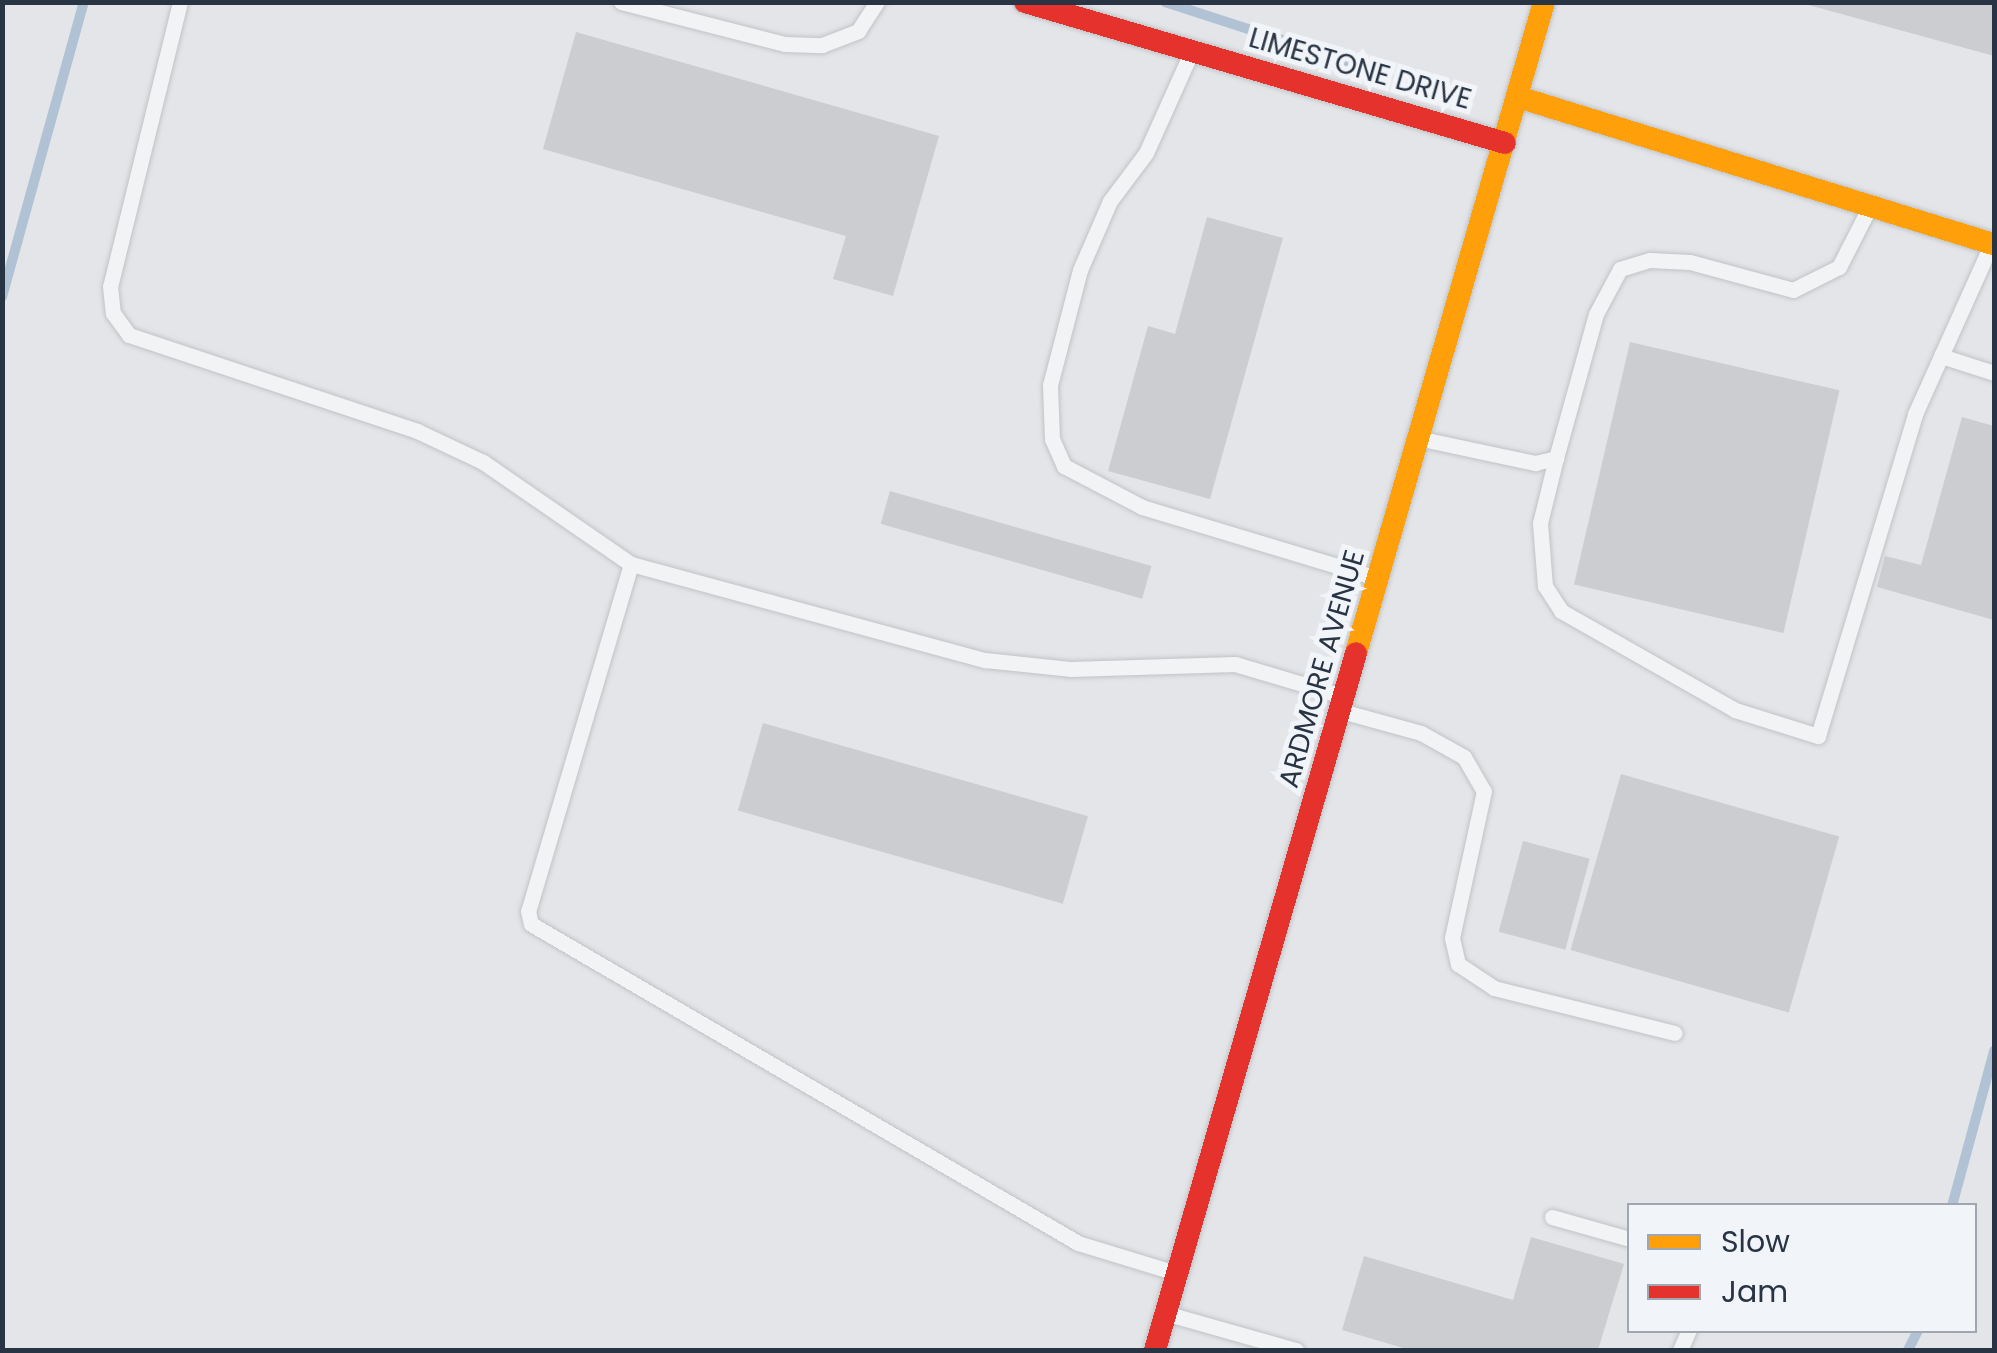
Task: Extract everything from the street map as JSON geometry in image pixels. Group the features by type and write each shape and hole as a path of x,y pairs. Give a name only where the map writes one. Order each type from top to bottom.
{"main road":[{"name":"LIMESTONE DRIVE","path":"1025,2 1504,143"},
{"name":"ARDMORE AVENUE","path":"1155,1350 1544,2"},
{"path":"1518,97 1993,244"}],"lane":[{"path":"180,2 110,286 113,313 129,335 417,431 483,462 631,564 985,660 1070,669 1235,664 1421,732 1464,757 1484,791 1452,938 1458,964 1494,988 1674,1033"},
{"path":"621,2 785,44 822,44 858,32 877,2"},
{"path":"1191,51 1146,153 1110,201 1080,270 1050,385 1052,439 1064,466 1142,507 1379,578"},
{"path":"1870,206 1840,267 1793,290 1690,262 1650,260 1620,269 1596,314 1540,523 1545,586 1560,611 1642,650 1735,710 1818,736 1916,414 1993,244"},
{"path":"1941,356 1994,373"},
{"path":"1420,439 1535,463 1556,458"},
{"path":"631,564 528,911 532,924 1078,1243 1180,1274"},
{"path":"1552,1217 1627,1238"},
{"path":"1168,1314 1296,1350"}],"building":[{"path":"1994,2 1994,56 1805,4"},
{"path":"576,32 939,136 893,296 833,279 846,236 543,149"},
{"path":"1207,217 1283,238 1210,499 1108,471 1148,326 1175,334"},
{"path":"1630,342 1839,390 1783,633 1574,585"},
{"path":"1962,417 1994,426 1994,620 1877,587 1885,556 1921,565"},
{"path":"890,491 1151,566 1142,599 881,524"},
{"path":"763,723 1088,816 1063,904 738,810"},
{"path":"1621,774 1839,837 1789,1012 1571,950"},
{"path":"1523,841 1590,859 1565,950 1499,932"},
{"path":"1531,1237 1624,1264 1598,1350 1410,1350 1342,1330 1364,1256 1513,1300"}],"waterway":[{"path":"2,297 84,2"},
{"path":"1165,2 1371,69"},
{"path":"1953,1203 1994,1051"},
{"path":"1908,1350 1916,1333"}],"traffic: slow":[{"path":"1356,653 1544,2"},
{"path":"1518,97 1994,244"}],"traffic: jam":[{"path":"1025,2 1505,143"},
{"path":"1155,1350 1356,653"}]}
